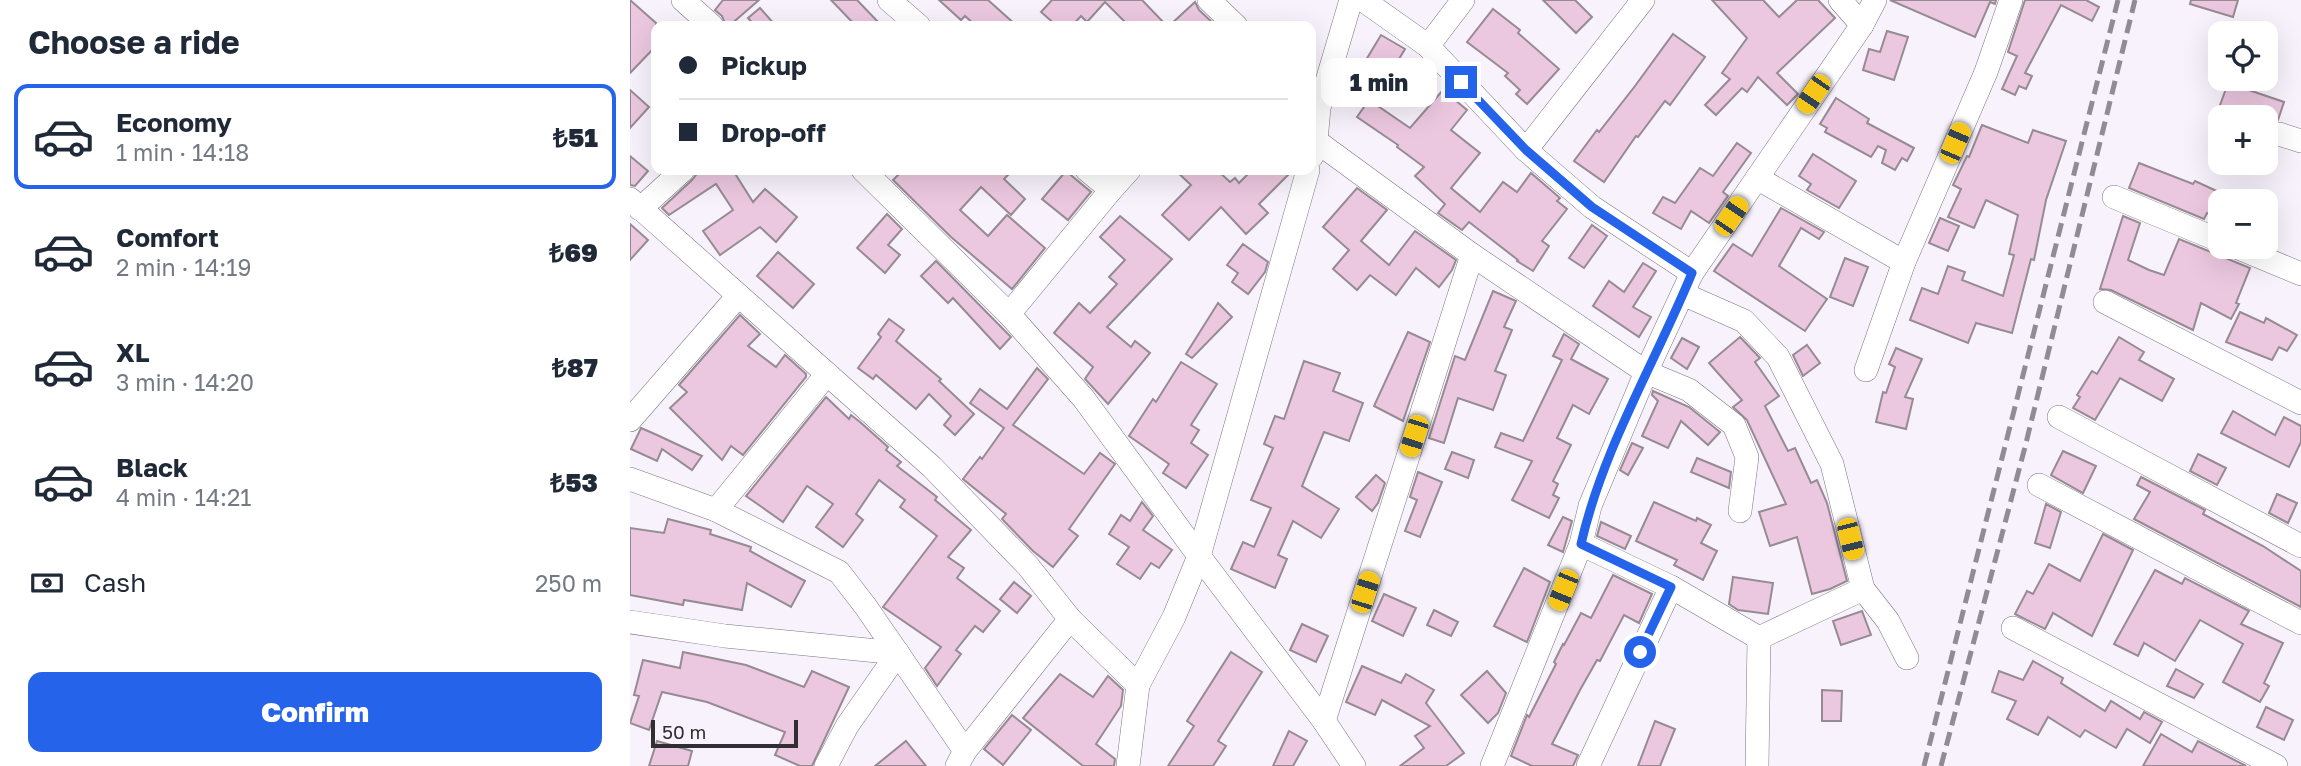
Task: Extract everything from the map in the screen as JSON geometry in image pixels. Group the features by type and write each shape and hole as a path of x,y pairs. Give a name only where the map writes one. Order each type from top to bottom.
{"street":[{"path":"683,0 706,21"},
{"path":"890,0 913,21"},
{"path":"1209,0 1231,21"},
{"path":"1316,101 1351,0"},
{"path":"1363,0 1428,46 1526,150 1592,207 1688,283 1744,321 1777,357 1832,464 1863,589 1888,621 1907,658"},
{"path":"1428,46 1463,0"},
{"path":"1526,150 1643,0"},
{"path":"1840,0 1862,25"},
{"path":"1492,766 1581,544 1590,506 1646,372 1688,283 1756,178 1862,25 1875,0"},
{"path":"1866,370 1904,262 1986,72 2011,0"},
{"path":"1316,152 1646,372 1689,390 1734,425 1746,457 1740,511"},
{"path":"675,175 634,204 932,467 1028,566 1070,619 1138,685"},
{"path":"868,175 1009,314 1084,400 1324,721 1354,766"},
{"path":"1093,175 1111,190"},
{"path":"1009,314 1124,175"},
{"path":"1128,764 1138,685 1174,617 1199,556 1307,175"},
{"path":"1756,178 1904,262"},
{"path":"2115,197 2208,236"},
{"path":"1324,721 1472,255"},
{"path":"2265,259 2301,274"},
{"path":"630,420 738,296"},
{"path":"2105,302 2301,403"},
{"path":"716,510 827,374"},
{"path":"2059,417 2301,546"},
{"path":"630,479 716,510 839,572 898,653 961,758 1070,619"},
{"path":"2039,485 2301,623"},
{"path":"1581,544 1671,587 1759,638"},
{"path":"1588,766 1671,587"},
{"path":"1759,638 1863,589"},
{"path":"630,622 725,636 898,653"},
{"path":"2013,628 2276,766"},
{"path":"1757,766 1759,638"},
{"path":"826,766 847,726 898,653"}],"building":[{"path":"630,0 654,21 651,21 651,51 630,73"},
{"path":"723,0 759,0 735,21 724,21 715,10"},
{"path":"831,0 857,0 877,21 851,21"},
{"path":"939,0 988,0 1011,21 970,21 965,16 961,20"},
{"path":"1052,0 1142,0 1162,21 1124,21 1105,2 1088,21 1081,16 1076,21 1051,21 1041,12"},
{"path":"1543,0 1575,0 1592,17 1576,33"},
{"path":"1712,0 1763,0 1779,17 1797,0 1818,0 1835,18 1777,73 1798,94 1787,105 1758,77 1747,92 1742,88 1716,115 1705,105 1730,79 1722,73 1747,38"},
{"path":"1890,0 1996,0 1995,4 1990,2 1975,37"},
{"path":"2025,0 2086,0 2099,7 2092,21 2061,5 2025,73 2032,76 2026,89 2019,86 2015,95 2002,89 2017,56 2008,52"},
{"path":"2191,0 2238,0 2233,17 2190,4"},
{"path":"1195,2 1211,21 1174,21"},
{"path":"760,8 772,21 751,21 748,18"},
{"path":"1493,9 1520,30 1518,33 1559,69 1527,104 1516,94 1520,90 1505,76 1508,73 1467,42"},
{"path":"1887,31 1908,37 1894,80 1863,70 1869,49 1880,52"},
{"path":"1673,34 1705,57 1670,105 1665,101 1638,137 1636,136 1604,182 1574,161"},
{"path":"1381,35 1405,49 1387,79 1363,65"},
{"path":"630,90 649,107 630,128"},
{"path":"1443,90 1467,110 1451,130 1480,153 1451,188 1480,212 1503,182 1517,192 1531,173 1560,198 1557,201 1567,209 1542,241 1549,246 1533,271 1469,222 1462,230 1438,213 1445,204 1415,176 1424,167 1357,117 1369,100 1410,128"},
{"path":"2225,91 2252,91 2284,102 2278,120 2278,105 2220,105"},
{"path":"1836,98 1869,119 1867,123 1914,148 1907,161 1902,158 1895,170 1882,163 1886,150 1878,146 1871,157 1825,132 1827,128 1820,124"},
{"path":"1982,125 2028,143 2033,130 2066,141 2046,200 2034,260 2031,259 2012,333 1976,323 1968,343 1910,320 1922,288 1938,294 1948,266 1965,272 1962,280 2003,296 2014,255 2009,254 2018,215 1986,200 1974,228 1948,217 1961,189 1953,185 1967,156 1969,157"},
{"path":"1737,143 1751,153 1723,192 1728,196 1709,223 1691,211 1681,229 1653,213 1663,197 1675,203 1700,168 1713,176"},
{"path":"1813,154 1856,181 1839,208 1807,190 1811,184 1799,176"},
{"path":"630,156 648,171 635,186 630,185"},
{"path":"2139,163 2212,189 2208,189 2208,214 2204,219 2129,188"},
{"path":"696,175 736,175 753,202 765,189 797,217 776,242 760,227 720,255 703,231 733,210 716,184 669,215 662,208"},
{"path":"898,175 1008,175 1004,179 1025,199 1011,215 981,187 960,210 988,236 1007,215 1045,248 1012,289 951,237 893,180"},
{"path":"1063,175 1071,175 1091,192 1068,220 1042,199"},
{"path":"1180,175 1222,175 1230,182 1235,178 1239,183 1247,175 1288,175 1259,204 1268,213 1246,234 1221,207 1189,240 1162,215 1191,185"},
{"path":"1357,188 1387,210 1361,241 1389,265 1415,231 1456,260 1439,287 1416,268 1396,295 1370,275 1357,290 1333,269 1349,250 1323,227"},
{"path":"1781,208 1824,232 1819,239 1801,228 1779,266 1827,299 1805,331 1714,271 1733,244 1752,256"},
{"path":"887,214 902,229 888,245 900,255 885,273 857,248"},
{"path":"1120,216 1172,259 1107,327 1131,347 1135,341 1150,353 1108,404 1085,379 1093,367 1054,333 1079,303 1090,313 1117,284 1109,277 1125,260 1100,237"},
{"path":"2123,216 2140,223 2128,260 2149,270 2164,275 2179,239 2208,251 2208,259 2228,259 2250,268 2236,303 2239,304 2231,319 2201,303 2193,330 2111,290 2100,289"},
{"path":"1940,218 1959,226 1948,251 1929,243"},
{"path":"630,224 648,240 630,260"},
{"path":"1592,225 1607,236 1584,268 1569,258"},
{"path":"1243,244 1268,262 1265,272 1248,294 1232,282 1238,273 1227,265"},
{"path":"778,252 814,284 793,308 757,276"},
{"path":"1845,258 1868,267 1853,306 1830,297"},
{"path":"936,261 1011,337 1000,349 953,298 948,303 921,276"},
{"path":"1643,263 1656,271 1633,307 1651,317 1639,337 1593,306 1609,281 1624,292"},
{"path":"1493,291 1516,301 1504,327 1512,330 1495,371 1506,375 1493,410 1458,398 1444,443 1429,438 1455,356 1465,360"},
{"path":"1218,303 1232,317 1192,358 1186,354"},
{"path":"2240,312 2264,323 2266,318 2297,335 2287,351 2279,347 2272,360 2226,342"},
{"path":"740,315 760,334 748,346 776,367 785,355 806,377 743,455 731,446 722,460 670,408 687,392 679,385"},
{"path":"889,319 904,330 896,341 941,379 939,381 974,414 955,435 944,425 951,416 929,394 916,409 876,375 873,379 858,368 881,337 878,334"},
{"path":"1408,332 1430,342 1403,421 1374,406"},
{"path":"1564,334 1579,344 1571,359 1608,379 1589,414 1573,405 1557,438 1571,445 1553,481 1558,484 1553,495 1559,498 1549,518 1512,500 1532,461 1495,447 1501,433 1523,441 1562,360 1553,356"},
{"path":"1740,337 1760,358 1755,362 1779,396 1765,406 1788,451 1795,448 1811,483 1817,480 1827,503 1847,581 1830,589 1812,594 1797,537 1770,546 1759,512 1786,504 1747,420 1733,407 1742,400 1709,363"},
{"path":"2119,337 2144,352 2139,360 2174,379 2162,401 2120,378 2095,420 2073,408 2080,397 2077,395 2092,371 2097,374"},
{"path":"1682,338 1699,347 1687,369 1671,358"},
{"path":"1807,345 1820,363 1803,376 1793,355"},
{"path":"1896,348 1922,359 1905,397 1913,399 1906,429 1876,422 1883,392 1886,393 1895,367 1889,364"},
{"path":"1304,361 1340,373 1333,391 1363,403 1349,441 1324,432 1302,486 1339,509 1321,538 1293,521 1278,555 1287,559 1275,588 1231,569 1243,542 1254,547 1271,508 1251,500 1273,448 1264,444 1275,416 1284,419"},
{"path":"1181,362 1217,384 1191,425 1199,430 1191,443 1208,455 1186,488 1163,473 1169,464 1129,436 1153,399 1156,402"},
{"path":"1037,368 1048,379 1013,425 1084,474 1100,453 1115,464 1069,529 1078,536 1053,567 1002,519 1006,514 963,479 980,457 982,459 1004,428 970,403 980,389 1007,409"},
{"path":"1653,391 1689,407 1720,432 1708,445 1681,421 1668,448 1642,436 1658,401 1652,395"},
{"path":"826,397 849,419 851,415 888,447 886,450 901,462 897,466 937,497 935,500 971,530 948,557 964,568 957,578 1000,611 983,632 975,626 956,650 961,654 937,686 925,668 941,647 883,607 937,536 900,507 905,500 879,480 856,514 863,520 843,547 816,527 833,504 807,486 783,522 746,496"},
{"path":"2233,411 2275,435 2284,417 2301,426 2301,442 2289,467 2221,433"},
{"path":"641,428 702,456 692,470 662,449 657,461 631,449"},
{"path":"1632,443 1643,448 1628,475 1620,470"},
{"path":"2063,451 2096,466 2083,493 2051,475"},
{"path":"1452,452 1474,460 1468,478 1445,469"},
{"path":"2198,454 2226,468 2217,485 2190,471"},
{"path":"1697,458 1731,472 1729,488 1691,472"},
{"path":"1418,472 1442,482 1420,537 1405,531 1417,500 1410,497"},
{"path":"1376,475 1385,483 1372,511 1356,497"},
{"path":"2141,477 2205,510 2203,514 2263,546 2301,571 2301,607 2134,519 2150,492 2137,485"},
{"path":"2277,494 2297,503 2288,523 2269,513"},
{"path":"1142,502 1153,516 1143,530 1172,550 1159,568 1151,563 1140,579 1117,564 1129,547 1109,534 1121,515 1130,521"},
{"path":"1654,502 1711,525 1701,543 1717,551 1703,580 1674,565 1677,560 1636,541"},
{"path":"2046,504 2061,512 2050,548 2035,543"},
{"path":"1563,517 1572,521 1563,552 1548,545"},
{"path":"668,519 711,530 710,534 751,547 750,551 805,581 791,607 747,583 742,610 684,600 683,605 630,595 630,528 664,533"},
{"path":"1601,522 1631,536 1625,549 1597,536"},
{"path":"2103,534 2133,550 2092,636 2053,613 2045,629 2015,614 2027,591 2033,594 2049,564 2080,581"},
{"path":"1524,568 1550,582 1527,642 1494,626"},
{"path":"2155,570 2182,584 2185,578 2249,611 2241,624 2283,643 2264,683 2269,686 2260,702 2223,682 2243,644 2200,620 2175,661 2144,643 2138,656 2114,644"},
{"path":"1613,575 1652,594 1639,623 1624,615 1552,744 1578,755 1573,766 1532,766 1511,756 1527,715 1529,717 1563,644 1581,613 1591,618"},
{"path":"1733,577 1773,583 1768,614 1738,610 1729,604"},
{"path":"1014,582 1031,596 1017,613 1000,599"},
{"path":"1384,594 1416,608 1403,636 1372,621"},
{"path":"1434,610 1458,622 1451,636 1427,625"},
{"path":"1862,611 1871,635 1841,645 1833,621"},
{"path":"1302,624 1328,636 1316,662 1290,650"},
{"path":"683,652 746,665 804,687 812,671 849,687 812,766 800,766 775,755 785,732 707,702 662,692 649,730 630,723 639,696 634,695 643,660 680,668"},
{"path":"1231,652 1262,672 1218,741 1226,746 1213,766 1168,766 1194,726 1187,721"},
{"path":"2033,661 2063,678 2061,683 2105,711 2111,701 2140,719 2144,712 2162,722 2150,743 2127,729 2116,748 2085,730 2080,737 2048,717 2038,735 2007,719 2016,701 1992,692 1999,671 2023,680"},
{"path":"1362,666 1401,683 1406,674 1434,690 1426,703 1464,753 1446,766 1400,766 1424,748 1415,736 1430,726 1382,700 1375,715 1346,702"},
{"path":"2176,669 2203,684 2194,698 2167,686"},
{"path":"1487,671 1506,693 1498,713 1488,723 1461,695"},
{"path":"1060,674 1093,697 1108,676 1123,690 1121,706 1096,744 1115,759 1114,766 1083,766 1023,718"},
{"path":"1822,690 1842,691 1841,721 1822,721"},
{"path":"2266,707 2293,720 2284,740 2257,727"},
{"path":"1012,715 1031,730 1003,765 984,749"},
{"path":"1655,721 1675,729 1660,766 1638,766"},
{"path":"1289,731 1307,741 1293,766 1273,766"},
{"path":"2161,734 2192,752 2198,741 2246,766 2143,766"},
{"path":"657,741 692,751 688,766 649,766"},
{"path":"906,741 926,766 875,766"}],"railway":[{"path":"1924,766 2118,0"},
{"path":"1941,766 2025,447 2135,0"}],"route":[{"path":"1461,82 1526,150 1592,207 1692,273 1646,372 1590,506 1581,544 1671,587 1640,652"}]}
